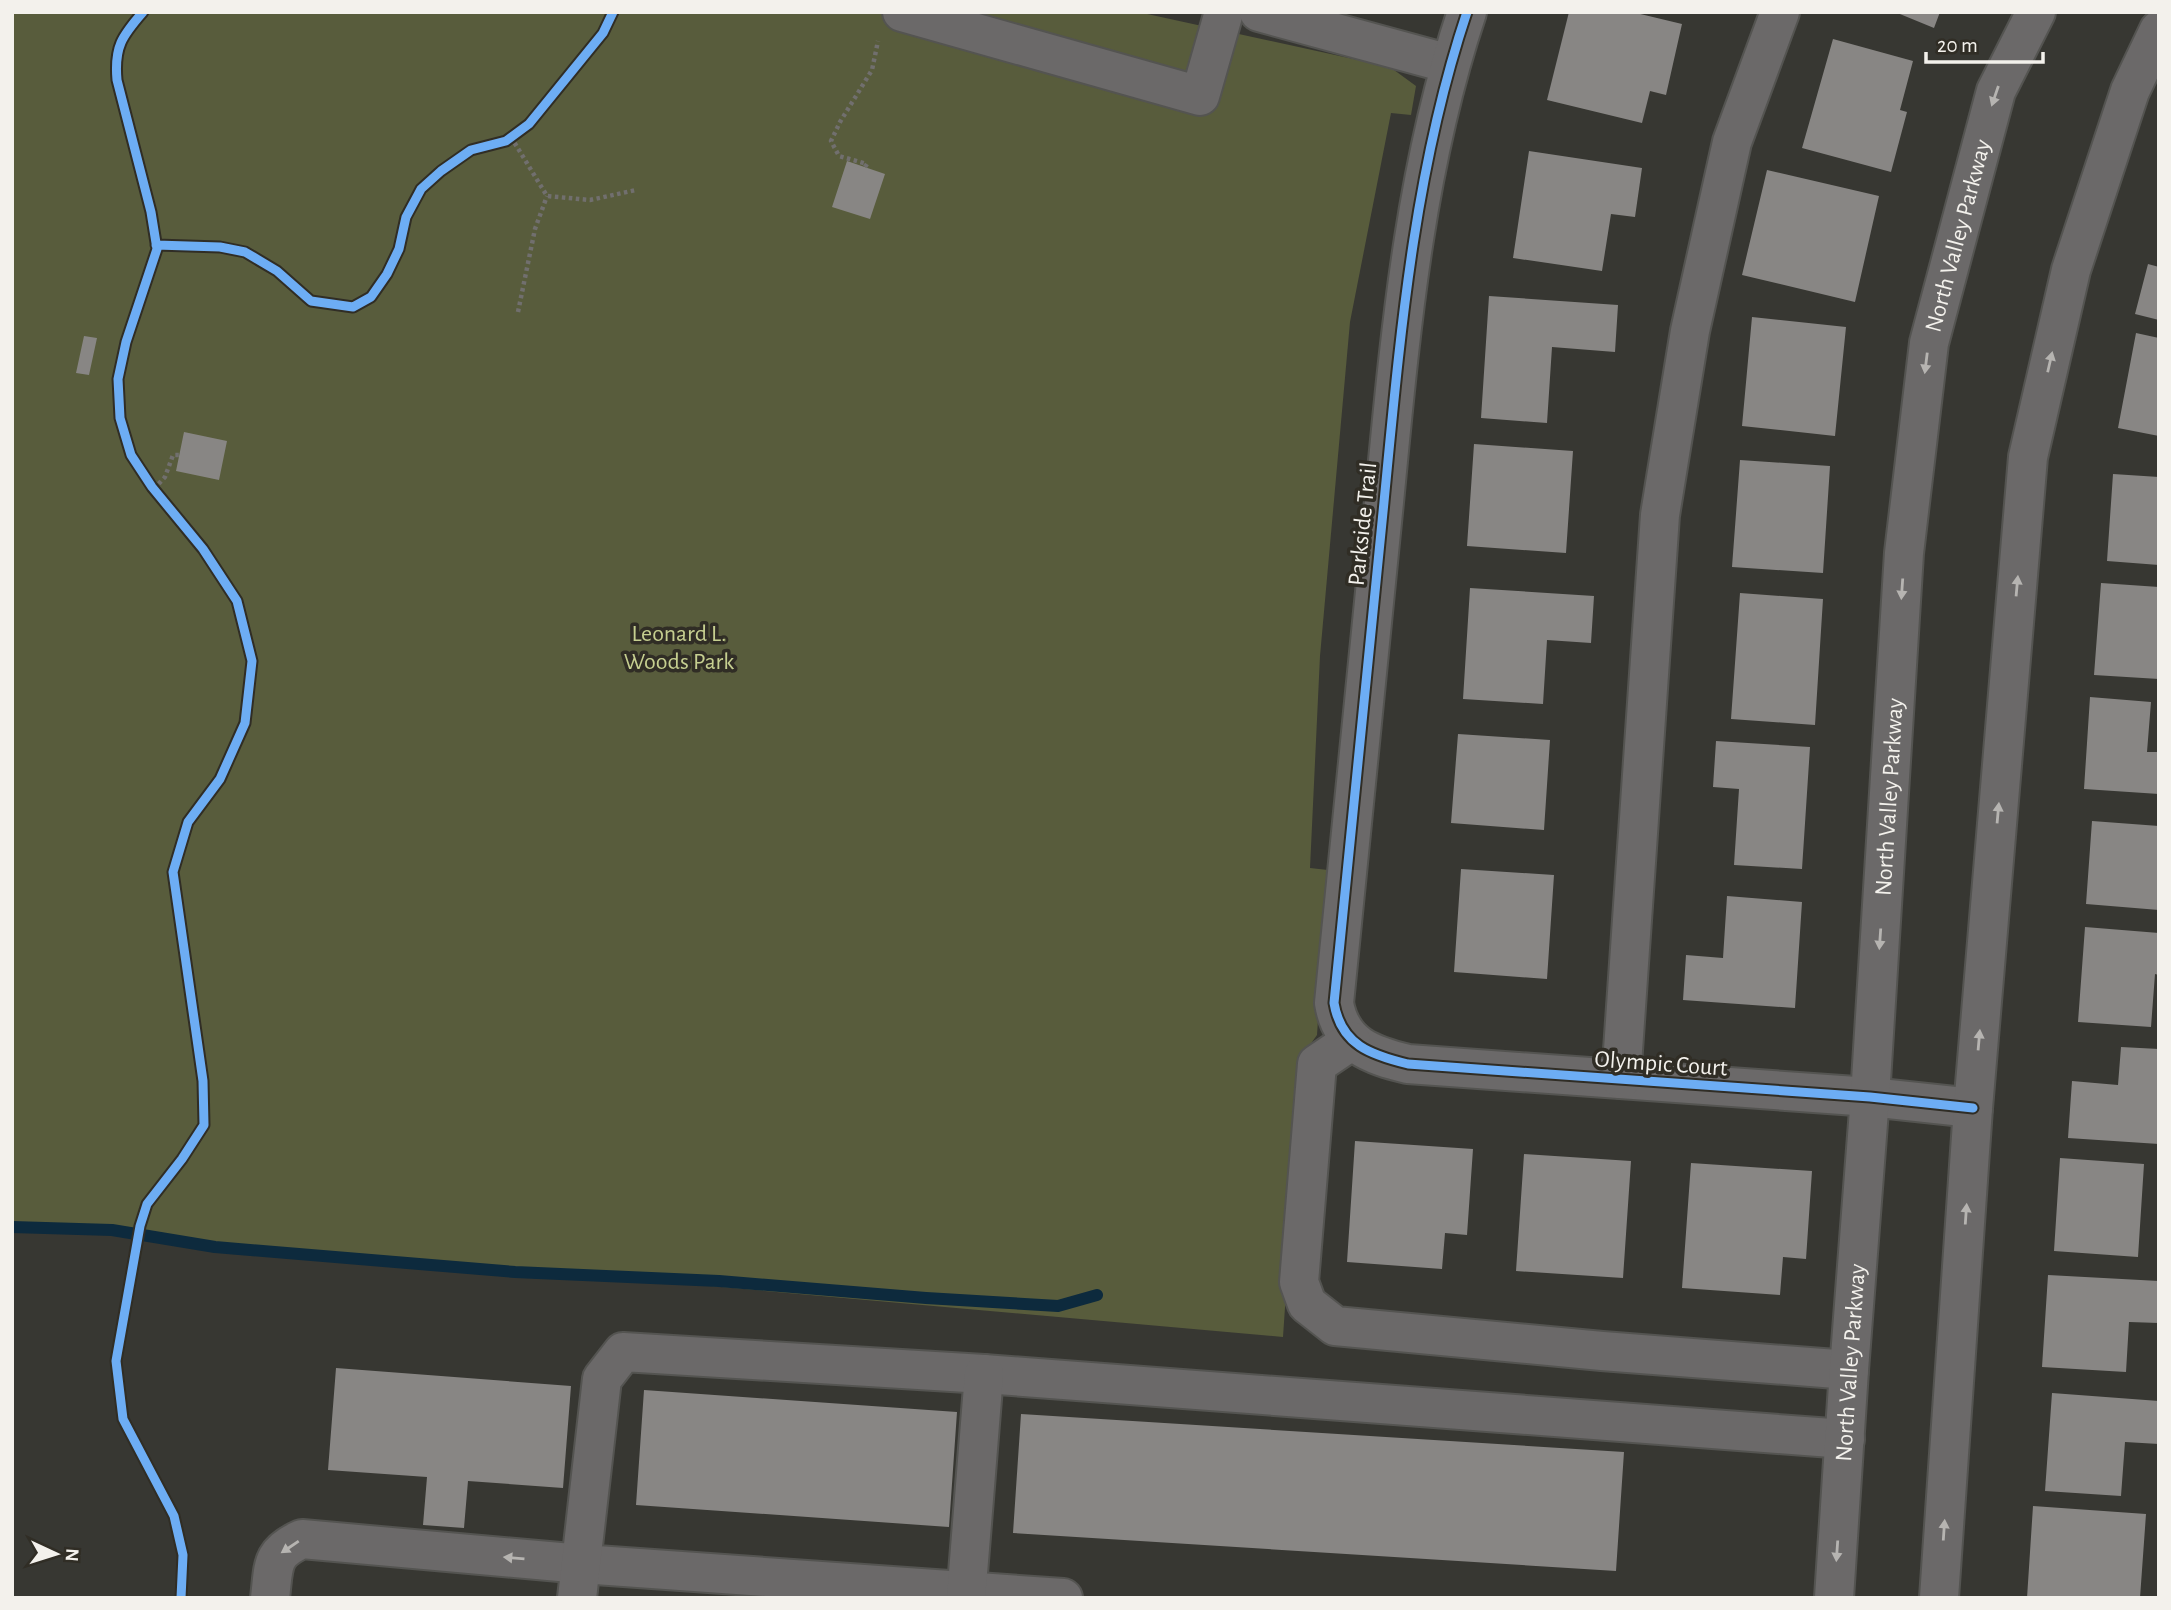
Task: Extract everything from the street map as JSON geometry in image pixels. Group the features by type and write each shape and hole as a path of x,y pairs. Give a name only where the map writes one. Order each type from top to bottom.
{"street":[{"path":"891,24 1200,96 1224,12"},
{"path":"1259,12 1450,64"},
{"name":"Parkside Trail","path":"1351,1041 1336,1016 1334,1003 1398,355 1416,221 1450,64 1467,12"},
{"path":"1621,1079 1660,515 1690,331 1732,142 1780,12"},
{"name":"North Valley Parkway","path":"1834,1598 1870,1097 1904,553 1929,344 1996,91 2036,12"},
{"path":"1939,1598 1973,1108 2028,457 2071,270 2130,91 2159,30"},
{"path":"1351,1041 1317,1064 1299,1282 1307,1304 1335,1326 1589,1350 1849,1370"},
{"name":"Olympic Court","path":"1351,1041 1377,1057 1408,1065 1870,1097 1973,1108"},
{"path":"579,1581 602,1379 622,1352 984,1374 1845,1439"},
{"path":"966,1594 984,1374"},
{"path":"270,1598 274,1561 286,1546 302,1539 579,1581 1063,1598"}],"path":[{"path":"143,12 121,37 115,61 117,80 151,212 156,245 126,342 118,379 120,418 131,455 154,489 203,549 237,601 251,661 245,723 220,779 188,822 173,872 203,1081 204,1125 147,1204 140,1226 116,1361 123,1419 174,1516 183,1555 181,1598"},
{"path":"156,245 220,247 245,253 277,271 311,301 353,307 371,297 387,274 399,249 406,217 421,190 441,171 471,150 506,141 529,124 603,33 614,12"},
{"path":"865,167 867,164 839,156 831,141 872,70 891,24"},
{"path":"511,137 547,196"},
{"path":"547,196 590,200 636,190"},
{"path":"518,312 534,229 547,196"},
{"path":"154,489 165,477 173,455 179,455"}],"green space":[{"name":"Leonard L. Woods Park","path":"12,12 1138,12 1390,67 1416,86 1411,115 1391,113 1350,322 1320,656 1310,868 1328,870 1317,1035 1302,1056 1283,1337 12,1224"}],"building":[{"path":"1569,12 1632,12 1682,24 1666,95 1650,91 1642,123 1547,100"},
{"path":"1895,12 1940,12 1934,28"},
{"path":"1833,39 1913,61 1900,110 1907,112 1891,172 1802,148"},
{"path":"1529,151 1642,168 1635,217 1611,214 1602,271 1513,258"},
{"path":"847,161 885,174 870,219 832,207"},
{"path":"1767,170 1879,196 1855,302 1742,275"},
{"path":"2148,264 2159,267 2159,320 2135,314"},
{"path":"1489,296 1618,305 1615,352 1552,347 1547,423 1481,418"},
{"path":"1752,317 1846,327 1835,436 1742,426"},
{"path":"2136,333 2159,338 2159,436 2118,428"},
{"path":"84,336 97,338 89,375 76,373"},
{"path":"184,432 227,441 219,480 176,471"},
{"path":"1474,444 1573,451 1566,553 1467,546"},
{"path":"1740,460 1830,466 1823,573 1732,567"},
{"path":"2113,474 2159,477 2159,565 2107,561"},
{"path":"2101,583 2159,587 2159,679 2094,675"},
{"path":"1470,588 1594,596 1591,643 1547,640 1543,704 1463,699"},
{"path":"1740,593 1823,599 1815,725 1731,719"},
{"path":"2090,697 2151,702 2147,752 2159,752 2159,794 2084,789"},
{"path":"1458,734 1550,740 1544,830 1451,823"},
{"path":"1716,741 1810,747 1802,869 1734,865 1739,789 1713,787"},
{"path":"2092,821 2159,826 2159,910 2086,904"},
{"path":"1461,869 1554,875 1547,979 1454,972"},
{"path":"1727,896 1802,902 1795,1008 1683,1000 1686,955 1723,958"},
{"path":"2085,927 2159,933 2159,975 2155,974 2151,1027 2078,1022"},
{"path":"2121,1047 2159,1049 2159,1144 2068,1138 2072,1081 2118,1085"},
{"path":"1355,1141 1473,1149 1467,1235 1445,1233 1442,1269 1347,1262"},
{"path":"1524,1154 1631,1161 1623,1278 1516,1271"},
{"path":"2060,1158 2144,1164 2138,1257 2054,1251"},
{"path":"1691,1163 1812,1171 1806,1259 1783,1257 1780,1295 1682,1288"},
{"path":"2048,1275 2159,1281 2159,1323 2129,1322 2126,1372 2042,1367"},
{"path":"336,1368 571,1386 563,1488 468,1481 464,1528 423,1525 427,1477 328,1470"},
{"path":"644,1390 957,1412 949,1527 636,1505"},
{"path":"2052,1393 2159,1401 2159,1444 2125,1442 2121,1496 2045,1491"},
{"path":"1021,1414 1624,1452 1616,1571 1013,1533"},
{"path":"2033,1506 2146,1514 2140,1598 2027,1598"}],"waterway":[{"path":"12,1227 112,1230 215,1247 515,1272 719,1281 926,1298 1058,1306 1097,1295"}],"cycle path":[{"path":"143,12 118,50 117,80 151,212 157,249 126,342 118,379 120,418 131,455 152,487 203,549 237,601 252,661 245,723 220,779 188,822 173,872 203,1081 204,1125 147,1204 140,1226 116,1361 123,1419 174,1516 183,1555 181,1598"},
{"path":"156,245 220,247 245,252 277,271 311,301 353,307 371,297 387,274 399,249 406,217 421,189 471,150 506,141 529,124 603,33 613,12"},
{"path":"1467,12 1434,132 1403,316 1334,1003 1343,1029 1370,1052 1408,1064 1870,1097 1973,1108"}]}
